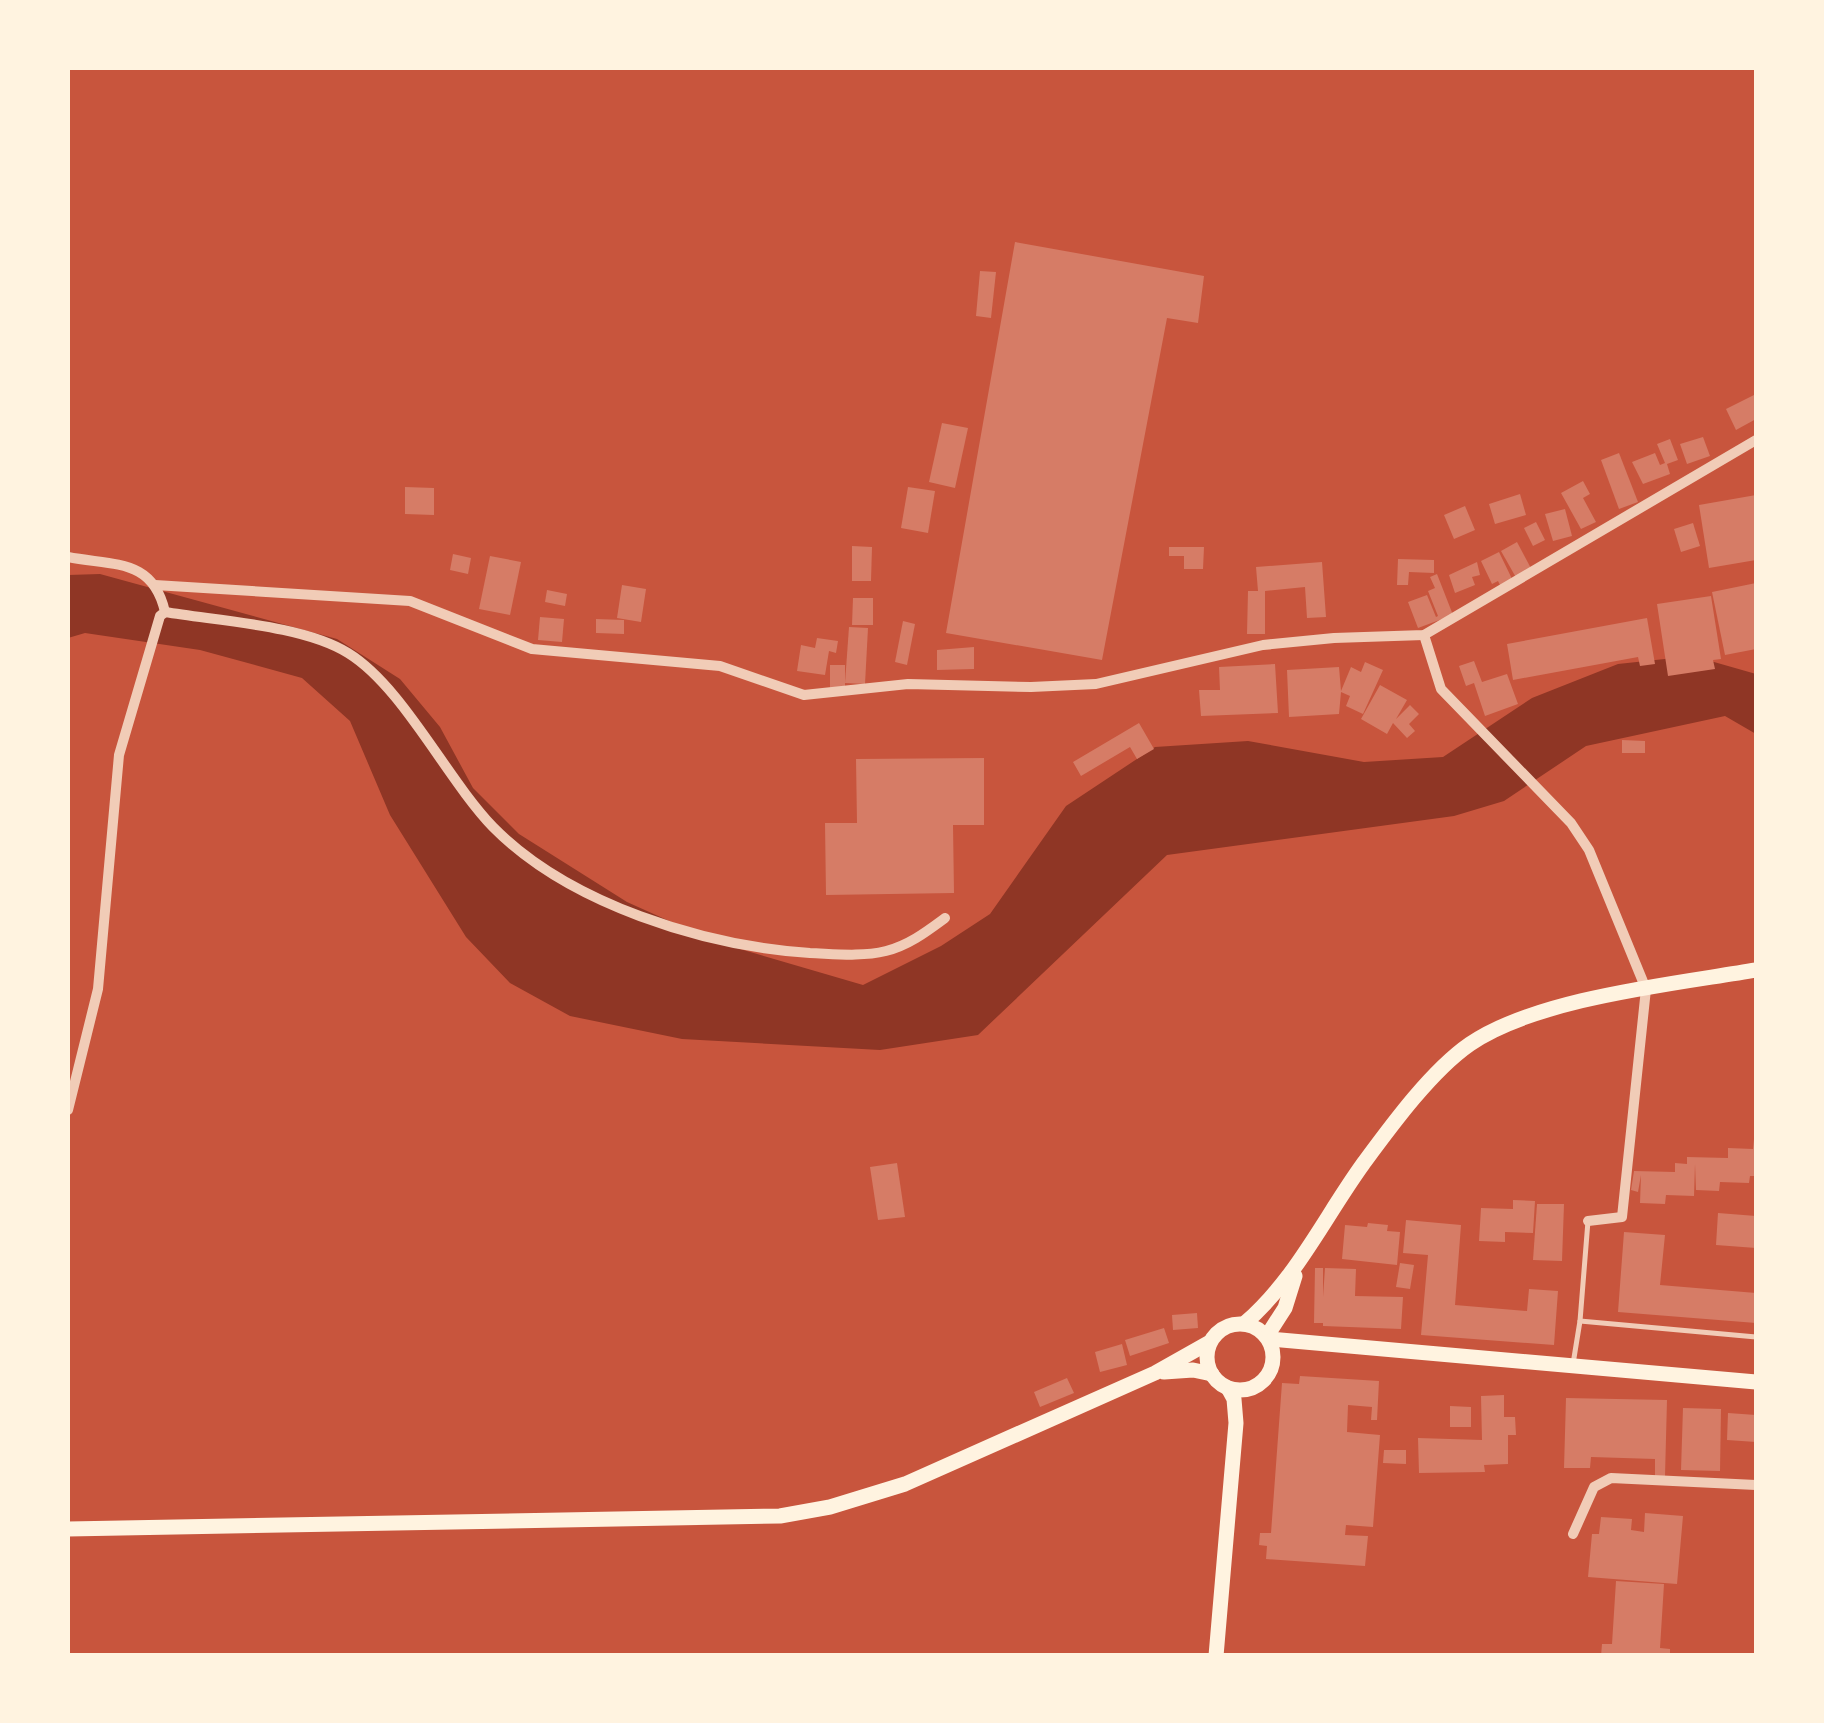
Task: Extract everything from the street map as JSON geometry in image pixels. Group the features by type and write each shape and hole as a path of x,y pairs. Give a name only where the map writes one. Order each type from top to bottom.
{"main road":[{"path":"68,1529 780,1516 830,1507 905,1484 1155,1373 1210,1342 1225,1326 1245,1323 1282,1287 1364,1163 1434,1078 1468,1046 1508,1022 1646,989 1756,970"},
{"path":"1228,1388 1254,1387 1267,1378 1273,1362 1268,1337 1286,1308 1301,1258"},
{"path":"1245,1323 1268,1337 1317,1344 1756,1382"},
{"path":"1210,1342 1207,1353 1212,1374"},
{"path":"1273,1362 1317,1344"},
{"path":"1155,1373 1193,1370 1212,1374 1234,1399 1236,1423 1216,1656"},
{"path":"1236,1423 1254,1387"}],"street":[{"path":"154,584 410,601 532,649 720,666 804,696 908,684 1096,684 1263,645 1424,635 1756,440"},
{"path":"68,557 139,570 158,586 162,614 119,755 98,989 68,1110"},
{"path":"162,614 304,635 352,656 378,678 473,803 514,846 563,881 617,906 740,945 854,956 900,946 945,918"},
{"path":"1424,635 1442,689 1572,823 1589,850 1646,989 1622,1217 1588,1221"},
{"path":"1574,1534 1594,1487 1611,1478 1756,1486"}],"lane":[{"path":"1572,1364 1580,1320 1588,1221"},
{"path":"1580,1320 1756,1337"}],"shaded area":[{"path":"100,574 337,639 400,679 440,727 473,788 519,834 627,902 716,942 863,985 941,946 990,914 1066,806 1155,747 1248,741 1364,762 1443,757 1532,698 1618,664 1693,656 1756,674 1756,734 1725,716 1586,746 1504,801 1454,816 1167,855 978,1035 880,1050 682,1039 570,1016 510,983 466,937 390,815 350,721 302,678 200,650 85,633 68,638 68,575"}],"building":[{"path":"1015,242 1204,276 1198,323 1167,318 1102,660 946,633"},
{"path":"980,271 996,272 991,318 976,316"},
{"path":"1756,394 1756,419 1736,430 1726,409"},
{"path":"942,423 968,428 955,488 929,482"},
{"path":"1703,437 1710,456 1687,464 1680,444"},
{"path":"1670,439 1678,460 1667,464 1670,474 1643,484 1632,462 1655,453 1660,465 1665,463 1657,444"},
{"path":"1619,453 1638,502 1619,509 1601,460"},
{"path":"1583,481 1590,494 1583,498 1596,522 1581,529 1561,493"},
{"path":"405,487 434,488 434,515 405,514"},
{"path":"908,487 935,491 928,533 901,528"},
{"path":"1520,494 1526,515 1495,524 1489,504"},
{"path":"1756,495 1756,560 1709,568 1699,505"},
{"path":"1465,506 1475,530 1454,539 1444,515"},
{"path":"1565,509 1572,536 1553,541 1545,514"},
{"path":"1536,522 1545,540 1533,546 1524,528"},
{"path":"1693,523 1700,546 1681,552 1674,529"},
{"path":"1517,542 1533,572 1518,581 1501,551"},
{"path":"852,546 872,547 871,581 852,581"},
{"path":"1169,547 1204,547 1203,569 1184,569 1184,556 1169,556"},
{"path":"1499,552 1514,583 1502,589 1498,581 1492,584 1481,561"},
{"path":"453,554 471,558 468,574 450,570"},
{"path":"490,556 521,562 510,615 479,609"},
{"path":"1398,559 1434,560 1434,573 1409,572 1408,585 1397,585"},
{"path":"1322,562 1326,617 1307,618 1305,587 1265,591 1265,634 1247,634 1248,591 1258,591 1256,567"},
{"path":"1477,562 1480,575 1472,577 1475,585 1455,593 1449,575"},
{"path":"1437,574 1453,615 1418,628 1408,602 1427,595 1438,616 1428,591 1435,588 1430,577"},
{"path":"1756,583 1756,649 1725,655 1712,592"},
{"path":"622,585 646,589 641,622 617,618"},
{"path":"547,590 567,594 565,606 545,602"},
{"path":"1711,596 1721,659 1713,660 1715,669 1668,676 1657,604"},
{"path":"853,598 873,598 873,625 852,625"},
{"path":"540,617 564,619 562,642 538,640"},
{"path":"1647,618 1655,664 1640,666 1638,657 1513,680 1507,644"},
{"path":"596,619 624,620 624,634 596,633"},
{"path":"903,621 915,624 907,665 895,662"},
{"path":"849,627 868,628 865,684 845,683"},
{"path":"817,638 838,641 836,653 829,651 825,675 797,671 801,645 815,648"},
{"path":"974,647 974,669 937,670 937,650"},
{"path":"1474,661 1482,682 1507,674 1518,704 1485,716 1474,683 1466,686 1459,666"},
{"path":"1365,662 1383,670 1363,714 1346,706 1350,696 1341,692 1339,714 1289,717 1287,670 1339,667 1341,691 1351,667 1361,672"},
{"path":"1275,664 1278,713 1201,716 1199,690 1220,690 1219,667"},
{"path":"830,665 845,665 845,694 830,694"},
{"path":"1380,685 1407,700 1396,719 1410,705 1419,714 1409,724 1415,731 1407,738 1393,723 1387,734 1361,719"},
{"path":"1139,723 1154,749 1137,759 1130,747 1081,776 1073,762"},
{"path":"1622,740 1645,741 1645,753 1622,753"},
{"path":"984,758 984,825 953,825 954,893 826,895 825,823 857,823 856,759"},
{"path":"1754,1139 1756,1176 1750,1176 1749,1183 1720,1182 1719,1191 1696,1190 1695,1164 1694,1196 1666,1195 1665,1204 1640,1203 1641,1175 1638,1192 1631,1190 1634,1171 1675,1172 1675,1163 1687,1164 1687,1157 1728,1158 1728,1148 1753,1149"},
{"path":"897,1163 905,1217 878,1220 870,1167"},
{"path":"1513,1200 1535,1201 1533,1233 1505,1232 1505,1242 1479,1241 1481,1208 1513,1209"},
{"path":"1537,1204 1564,1204 1562,1261 1533,1260"},
{"path":"1718,1213 1756,1216 1756,1248 1716,1245"},
{"path":"1406,1220 1461,1225 1455,1305 1527,1311 1529,1289 1558,1291 1554,1345 1421,1335 1428,1255 1403,1253"},
{"path":"1368,1223 1388,1225 1387,1231 1400,1232 1397,1265 1342,1259 1345,1225 1367,1227"},
{"path":"1624,1232 1665,1235 1660,1285 1756,1293 1756,1323 1618,1312"},
{"path":"1400,1263 1414,1265 1410,1289 1396,1287"},
{"path":"1315,1268 1323,1268 1323,1297 1325,1268 1356,1269 1355,1296 1403,1297 1401,1329 1314,1323"},
{"path":"1197,1313 1198,1328 1173,1330 1172,1315"},
{"path":"1164,1328 1169,1343 1130,1356 1125,1340"},
{"path":"1122,1344 1127,1365 1100,1372 1095,1352"},
{"path":"1300,1376 1379,1381 1377,1420 1371,1420 1372,1407 1348,1405 1347,1432 1380,1435 1373,1527 1346,1525 1345,1535 1368,1536 1365,1566 1266,1559 1267,1546 1259,1545 1260,1533 1271,1533 1282,1383 1299,1384"},
{"path":"1067,1378 1074,1393 1040,1407 1034,1392"},
{"path":"1504,1395 1504,1417 1515,1417 1516,1435 1508,1435 1508,1464 1484,1465 1485,1472 1419,1473 1418,1438 1482,1440 1481,1396"},
{"path":"1566,1398 1667,1400 1665,1476 1655,1476 1655,1459 1591,1457 1590,1468 1564,1468"},
{"path":"1450,1406 1471,1407 1471,1427 1450,1427"},
{"path":"1683,1408 1721,1409 1720,1471 1681,1470"},
{"path":"1728,1413 1756,1415 1756,1442 1727,1440"},
{"path":"1384,1450 1406,1450 1406,1464 1383,1463"},
{"path":"1645,1513 1683,1516 1677,1584 1588,1577 1592,1534 1599,1534 1601,1517 1632,1519 1631,1530 1644,1532"},
{"path":"1616,1581 1664,1584 1660,1648 1670,1649 1670,1656 1601,1656 1602,1644 1612,1644"}]}
